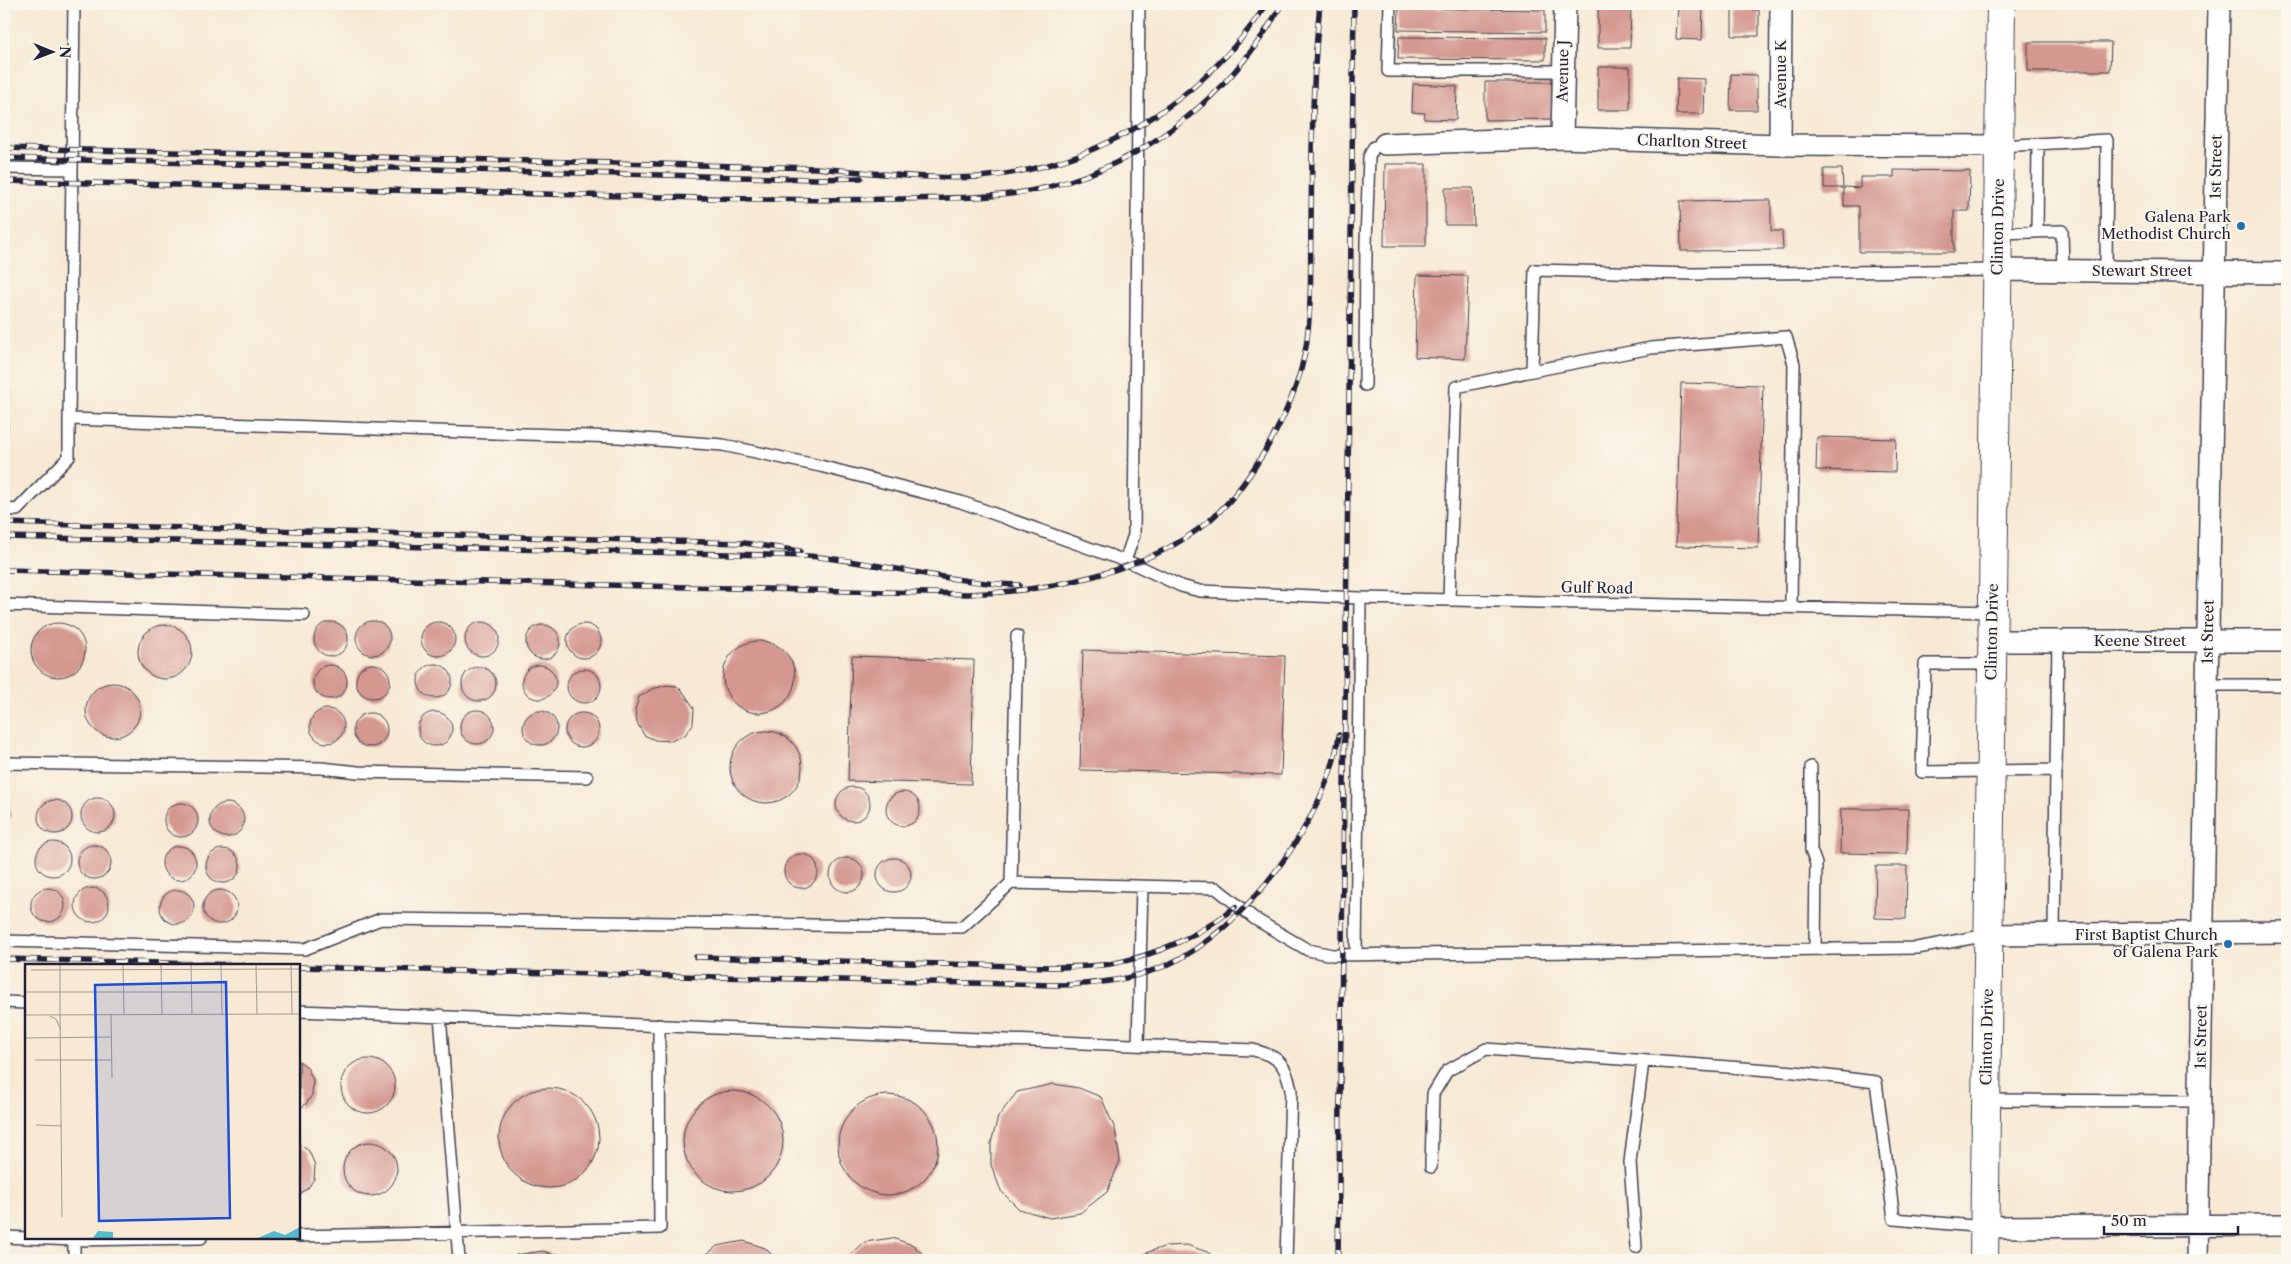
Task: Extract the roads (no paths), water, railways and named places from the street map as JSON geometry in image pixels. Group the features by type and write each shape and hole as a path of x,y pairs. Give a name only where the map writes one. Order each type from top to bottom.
{"main road":[{"name":"Clinton Drive","path":"1984,1260 2001,4"}],"street":[{"name":"Avenue J","path":"1562,138 1565,4"},
{"name":"Avenue K","path":"1780,145 1781,4"},
{"name":"1st Street","path":"2197,1260 2219,4"},
{"name":"Charlton Street","path":"1384,144 1562,138 1780,145 1999,146"},
{"name":"Stewart Street","path":"1997,270 2287,272"},
{"name":"Keene Street","path":"1992,653 2058,641 2287,641"},
{"path":"1988,935 2287,932"},
{"path":"1984,1227 2287,1225"}],"lane":[{"path":"4,509 17,510 69,457 74,4"},
{"path":"1125,561 1134,536 1139,4"},
{"path":"1390,4 1388,71 1563,71"},
{"path":"1999,146 2106,140 2106,271"},
{"path":"1366,385 1366,243 1369,157 1374,147 1384,144"},
{"path":"2038,144 2038,232"},
{"path":"4,168 72,169"},
{"path":"1998,232 2062,231 2063,271"},
{"path":"1532,371 1535,270 1694,274 1997,270"},
{"path":"1449,600 1456,387 1651,348 1786,337 1794,364 1791,607"},
{"name":"Gulf Road","path":"69,419 618,437 723,445 820,466 961,502 1125,561 1181,586 1200,591 1360,598 1993,612"},
{"path":"1356,955 1360,598"},
{"path":"4,605 304,615"},
{"path":"1011,883 1016,636"},
{"path":"2054,934 2058,641"},
{"path":"1992,653 1925,664 1922,772 2056,770"},
{"path":"2207,685 2287,685"},
{"path":"4,763 321,768 358,772 587,777"},
{"path":"1810,767 1811,850 1816,864 1815,949"},
{"path":"4,941 305,949 381,919 962,927 1011,883 1216,888 1255,919 1308,950 1320,953 1356,955 1917,948 1988,935"},
{"path":"1138,1045 1142,887"},
{"path":"4,1002 25,1003"},
{"path":"300,1011 1138,1045 1253,1050 1266,1053 1279,1060 1288,1072 1291,1090 1286,1260"},
{"path":"440,1016 459,1260"},
{"path":"300,1236 660,1228 659,1025"},
{"path":"1431,1167 1433,1094 1447,1071 1486,1049 1794,1072 1876,1082 1894,1219 1984,1227"},
{"path":"1636,1248 1630,1162 1643,1062"},
{"path":"1986,1100 2200,1101"},
{"path":"4,1237 25,1238"},
{"path":"51,1239 138,1239"},
{"path":"74,1240 74,1260"}],"railway":[{"path":"4,148 816,168 917,177 979,177 1023,171 1065,160 1105,144 1143,124 1178,99 1211,71 1241,39 1267,4"},
{"path":"4,181 778,200 968,198 1015,193 1039,189 1087,175 1117,162 1174,128 1200,107 1245,59 1265,32 1282,4"},
{"path":"4,570 967,594 1029,589 1095,576 1127,566 1185,538 1219,512 1257,464 1276,431 1295,389 1306,345 1310,304 1313,114 1320,4"},
{"path":"1338,1260 1354,4"},
{"path":"4,158 815,179 861,178"},
{"path":"4,523 744,543 800,551"},
{"path":"4,537 808,556 940,577 1019,585"},
{"path":"300,967 1055,985 1098,983 1126,978 1167,965 1196,949 1225,926 1252,899 1278,868 1300,835 1318,801 1332,767 1339,735"},
{"path":"696,957 1049,967 1095,966 1127,960 1160,950 1192,936 1235,907"},
{"path":"4,959 203,964"}],"place":[{"name":"Galena Park Methodist Church","path":"2241,226"},
{"name":"First Baptist Church of Galena Park","path":"2228,944"}]}
